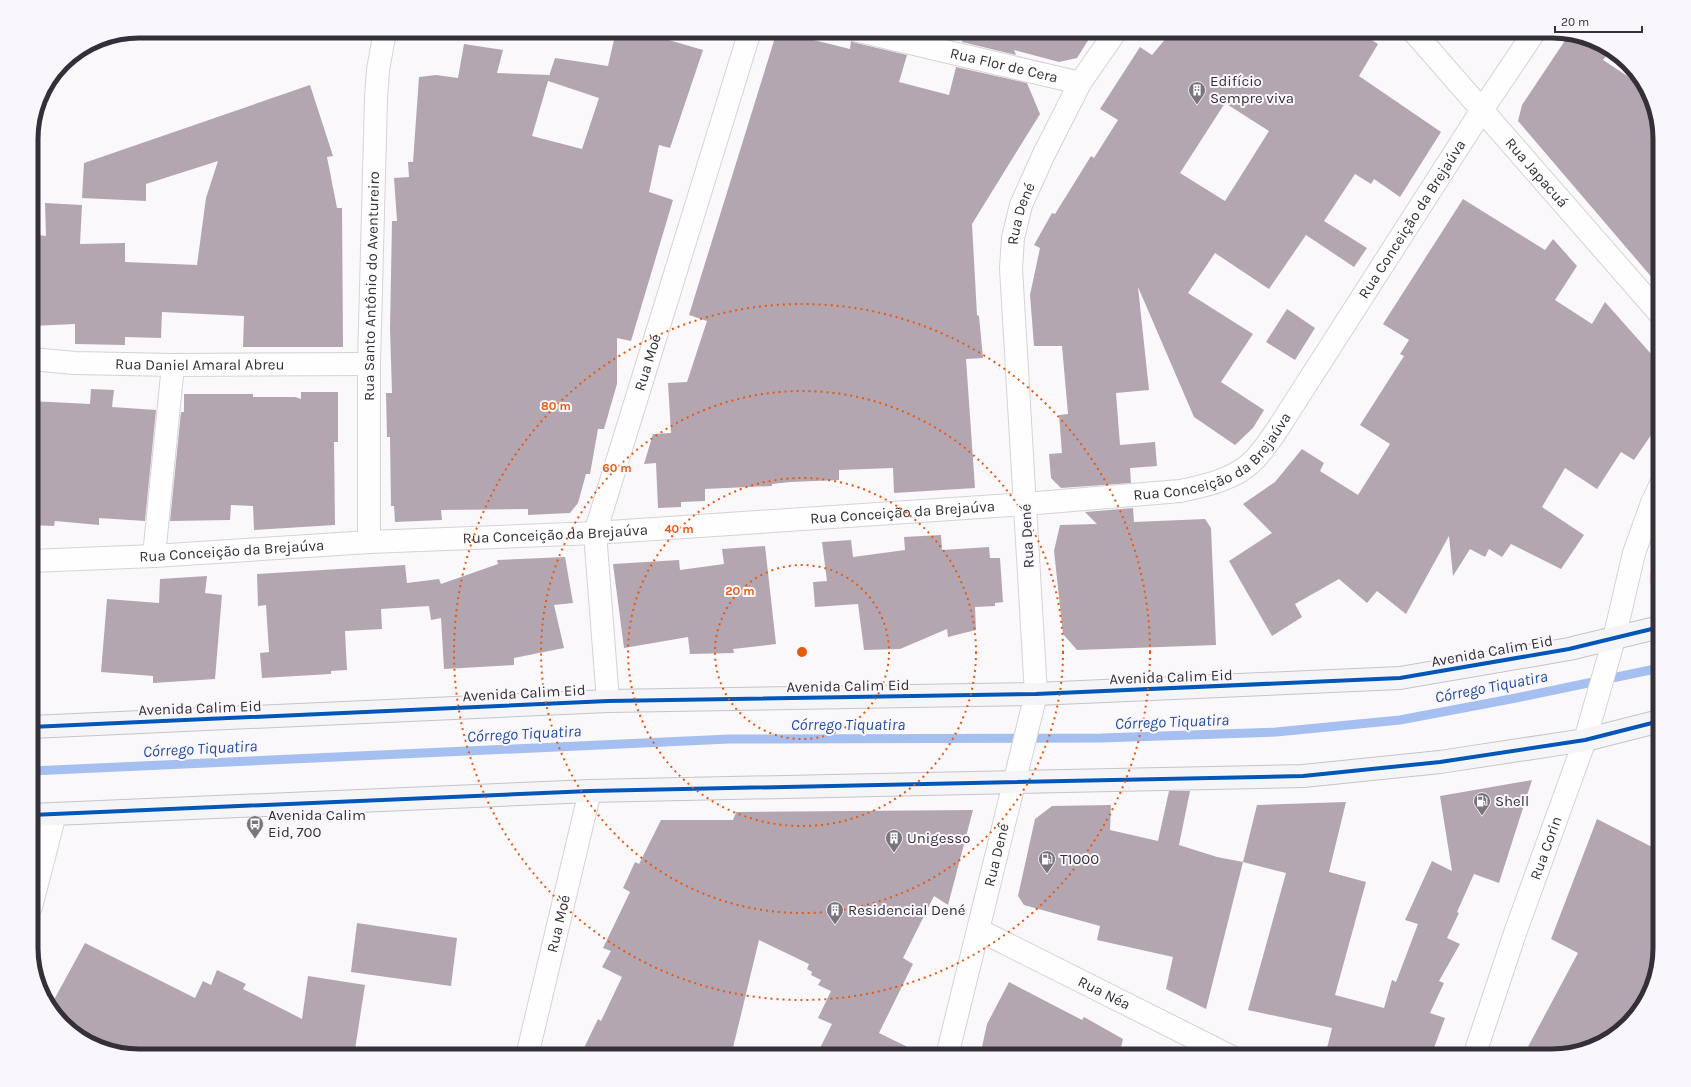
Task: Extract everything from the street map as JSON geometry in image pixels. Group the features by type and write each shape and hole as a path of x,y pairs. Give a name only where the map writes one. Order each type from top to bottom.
{"main road":[{"name":"Avenida Calim Eid","path":"38,727 608,701 1036,694 1400,678 1569,650 1653,629"},
{"path":"38,814 590,791 1304,776 1440,762 1585,740 1653,723"}],"street":[{"name":"Rua Santo Antônio do Aventureiro","path":"369,542 369,364 376,98 378,70 384,38"},
{"name":"Rua Moé","path":"608,701 596,533 748,38"},
{"name":"Rua Flor de Cera","path":"889,38 1080,83"},
{"name":"Rua Dené","path":"949,1049 1036,694 1011,268 1013,238 1021,205 1043,156 1080,83 1111,38"},
{"name":"Rua Japacuá","path":"1419,38 1653,306"},
{"name":"Rua Conceição da Brejaúva","path":"38,561 154,556 369,542 596,533 1025,504 1180,491 1204,486 1228,478 1254,461 1292,408 1482,110 1530,38"},
{"name":"Rua Daniel Amaral Abreu","path":"38,360 75,363 173,366 369,364"},
{"path":"154,556 173,366"},
{"name":"Rua Corin","path":"1476,1049 1515,933 1585,740 1614,639 1634,553 1653,501"},
{"name":"Rua Moé","path":"529,1049 590,791"},
{"path":"38,880 55,814"},
{"name":"Rua Néa","path":"979,930 1216,1049"}],"shaded area":[{"path":"1653,568 1653,591 1649,582"}],"building":[{"path":"614,38 662,38 703,50 670,148 659,145 649,192 673,200 631,341 617,338 617,384 604,429 598,429 590,474 586,474 578,503 570,513 528,515 528,509 441,510 442,520 395,522 394,506 391,506 390,437 387,437 386,393 392,393 390,329 392,221 397,221 394,178 409,177 408,162 413,162 419,77 436,75 458,78 464,44 503,50 497,73 549,75 555,58 608,66","holes":["548,81 599,98 582,149 532,136"]},
{"path":"775,38 805,38 850,49 851,41 907,55 899,82 949,95 956,67 1027,83 1040,114 972,224 977,315 979,316 983,358 966,359 975,488 894,493 893,468 839,470 839,480 790,482 772,484 772,486 705,489 705,501 681,502 681,507 658,508 656,463 644,464 653,434 671,433 668,383 687,382 707,321 689,315"},
{"path":"963,38 1090,38 1077,58 1059,62 1014,50 1016,55 962,42"},
{"path":"1166,38 1369,38 1378,44 1359,76 1441,132 1400,197 1374,179 1371,184 1355,174 1324,221 1367,248 1354,267 1306,235 1269,289 1215,253 1188,293 1253,334 1221,382 1264,410 1253,428 1235,445 1194,417 1138,287 1149,390 1116,393 1120,445 1155,442 1157,466 1130,468 1131,483 1061,488 1051,478 1049,454 1062,453 1059,415 1068,414 1062,346 1034,346 1030,295 1040,248 1034,245 1052,213 1055,214 1091,156 1094,158 1118,120 1100,109 1140,47 1152,55","holes":["1225,103 1269,131 1225,201 1180,173"]},
{"path":"1566,39 1578,41 1597,48 1607,54 1603,60 1633,80 1645,100 1650,113 1652,126 1653,279 1518,121 1522,105"},
{"path":"310,85 333,156 327,157 337,208 342,208 343,347 243,347 244,316 162,312 161,338 125,337 125,345 75,344 75,324 38,326 38,246 39,235 46,236 45,203 82,205 80,244 125,243 125,262 197,265 206,198 218,161 146,184 146,201 82,198 84,163"},
{"path":"1463,199 1545,250 1553,239 1577,266 1555,300 1592,324 1605,302 1653,356 1653,432 1634,460 1621,452 1597,489 1565,468 1542,507 1584,535 1561,569 1511,544 1502,557 1489,549 1485,557 1470,549 1453,576 1449,536 1406,614 1377,591 1367,603 1339,579 1295,604 1302,617 1272,636 1229,561 1272,533 1243,504 1275,482 1302,449 1324,463 1320,471 1358,495 1390,444 1360,425 1404,356 1400,354 1409,340 1383,324"},
{"path":"1287,309 1315,328 1295,360 1266,342"},
{"path":"91,389 114,390 112,407 156,410 145,521 99,518 99,525 55,521 54,526 38,525 38,401 90,404"},
{"path":"301,392 338,392 338,442 334,442 335,525 254,530 253,506 231,505 230,520 170,521 181,412 184,412 184,394 253,394 253,397 295,397 301,399"},
{"path":"1133,508 1134,522 1205,519 1211,528 1216,645 1077,650 1063,634 1054,551 1060,525 1097,524 1085,512"},
{"path":"941,535 942,550 989,547 990,558 1000,558 1003,602 995,603 995,606 975,607 976,630 948,637 947,629 900,649 864,650 858,604 815,607 813,582 827,581 822,542 851,540 853,557 905,550 904,537"},
{"path":"765,546 776,644 733,649 734,653 690,654 688,637 624,648 613,564 679,560 680,570 724,564 722,549"},
{"path":"565,557 573,603 554,605 564,648 514,658 514,665 444,669 441,618 431,620 429,606 381,609 382,629 345,631 347,670 331,671 331,674 262,678 260,653 269,652 266,605 258,606 257,574 405,565 407,583 439,579 441,584 498,564 497,560"},
{"path":"207,576 205,593 222,595 215,679 153,683 153,676 101,672 107,599 159,603 160,579"},
{"path":"1532,780 1499,883 1474,874 1457,912 1459,913 1447,938 1460,944 1439,981 1444,983 1430,1013 1445,1018 1434,1049 1327,1049 1332,1028 1248,1010 1286,873 1243,862 1257,805 1346,802 1329,872 1366,882 1335,995 1384,1008 1392,980 1396,982 1418,924 1405,920 1432,861 1452,871 1440,796"},
{"path":"1169,791 1190,791 1179,845 1217,857 1243,862 1206,1009 1166,989 1173,957 1097,940 1100,926 1024,905 1018,896 1035,819 1052,806 1111,805 1110,830 1158,841"},
{"path":"973,810 948,905 934,896 903,958 913,964 879,1033 912,1049 820,1049 832,1024 818,1018 831,991 818,985 821,980 811,975 812,972 807,969 809,964 759,940 733,1049 583,1049 598,1019 601,1021 622,977 602,967 611,951 603,948 630,892 623,888 635,862 639,864 661,820 733,820 736,812"},
{"path":"1597,819 1653,847 1653,955 1648,980 1643,993 1623,1019 1613,1028 1591,1041 1578,1046 1565,1048 1527,1049 1578,953 1551,939"},
{"path":"357,923 457,938 451,986 351,972"},
{"path":"85,943 195,998 203,981 211,985 217,970 246,984 243,989 302,1019 308,976 365,985 355,1049 139,1049 113,1046 94,1039 72,1024 63,1015 53,1001"},
{"path":"1009,982 1082,1020 1084,1017 1123,1039 1121,1049 982,1049 987,1024"}],"waterway":[{"name":"Córrego Tiquatira","path":"38,771 729,739 1101,738 1276,732 1400,720 1653,669"}],"cycle path":[{"path":"38,727 608,701 1036,694 1400,678 1569,649 1653,629"},
{"path":"38,815 590,791 1303,776 1440,762 1585,740 1653,723"}],"place":[{"name":"Edifício Sempre viva","path":"1197,105"},
{"name":"Shell","path":"1482,816"},
{"name":"Avenida Calim Eid, 700","path":"255,839"},
{"name":"Unigesso","path":"894,853"},
{"name":"T1000","path":"1047,874"},
{"name":"Residencial Dené","path":"835,925"}]}
